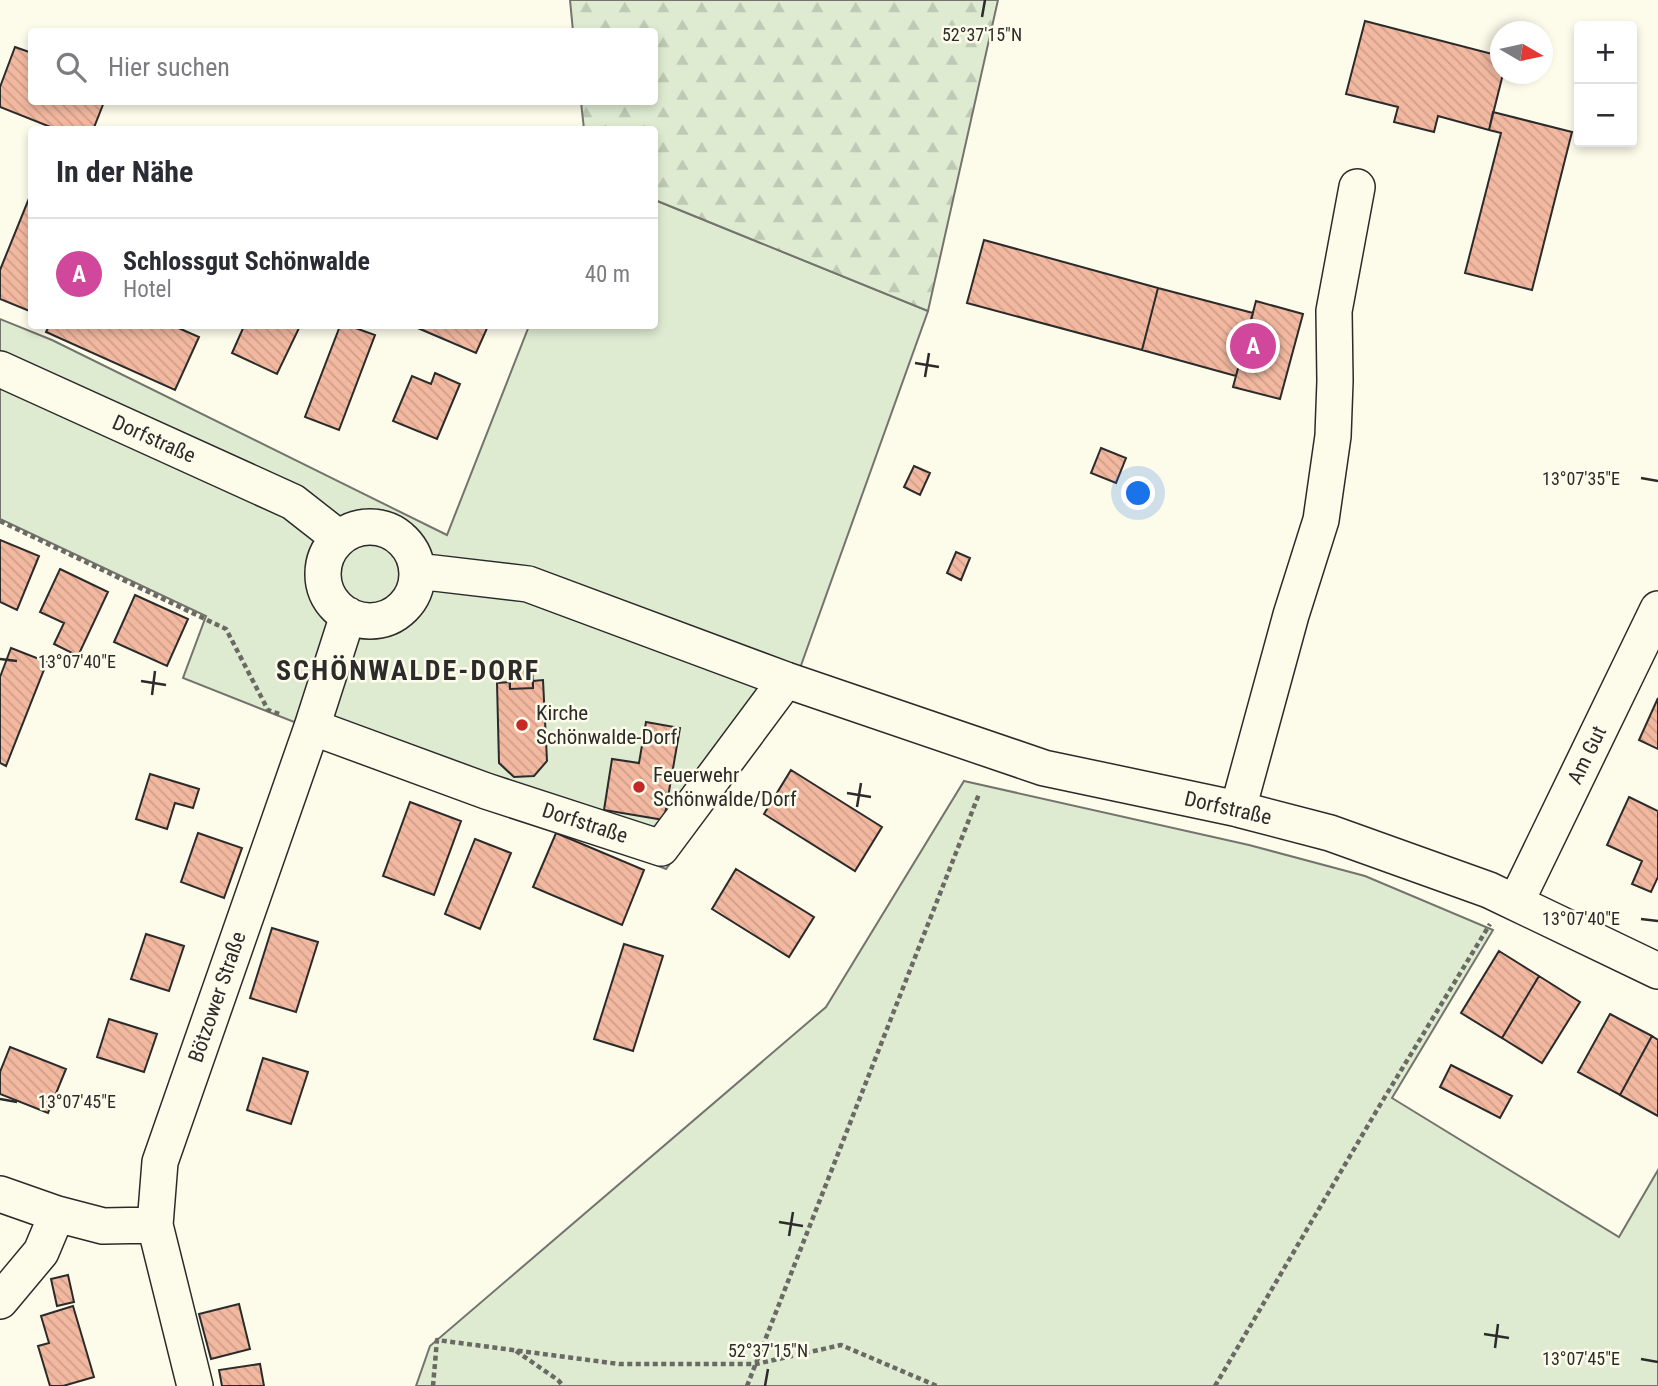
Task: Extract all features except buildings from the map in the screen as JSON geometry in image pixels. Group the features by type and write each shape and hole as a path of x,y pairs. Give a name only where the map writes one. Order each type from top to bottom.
{"street":[{"path":"1238,809 1284,640 1321,520 1333,436 1334,311 1357,187"},
{"name":"Dorfstraße","path":"0,369 293,502 339,538"},
{"path":"367,526 388,530 407,544 414,557 417,572 410,599 401,610 389,617 375,620 361,620 336,606 327,593 323,579 324,564 339,538 352,530 367,526"},
{"name":"Dorfstraße","path":"417,572 528,584 786,680 1044,768 1238,809 1330,833 1489,890 1504,911 1658,971"},
{"name":"Am Gut","path":"1504,911 1658,609"},
{"name":"Bötzower Straße","path":"195,1386 155,1225 160,1162 312,727 348,615"},
{"name":"Dorfstraße","path":"312,727 486,791 662,848 786,680"},
{"path":"0,1194 103,1227 155,1225"},
{"path":"0,1301 41,1252 57,1214"}],"path":[{"path":"0,521 226,629 268,710 312,727"},
{"path":"747,1386 979,794"},
{"path":"1215,1386 1377,1110 1504,911"},
{"path":"433,1386 437,1340 619,1364 756,1364 841,1345 937,1386"},
{"path":"515,1350 563,1386"}],"green space":[{"path":"570,0 998,0 928,311 658,201 658,126 584,126 581,105 658,105 658,28 573,28"},
{"path":"658,201 928,311 790,696 666,869 183,678 206,616 0,519 0,319 52,340 447,535 528,329 658,329"},
{"path":"964,781 1249,845 1365,876 1493,930 1392,1098 1619,1237 1658,1170 1658,1386 416,1386 430,1346 826,1007"}],"place":[{"name":"Schlossgut Schönwalde","path":"1253,346"},
{"name":"Kirche Schönwalde-Dorf","path":"522,725"},
{"name":"Feuerwehr Schönwalde/Dorf","path":"639,787"}],"district":[{"name":"SCHÖNWALDE-DORF","path":"408,670"}]}
